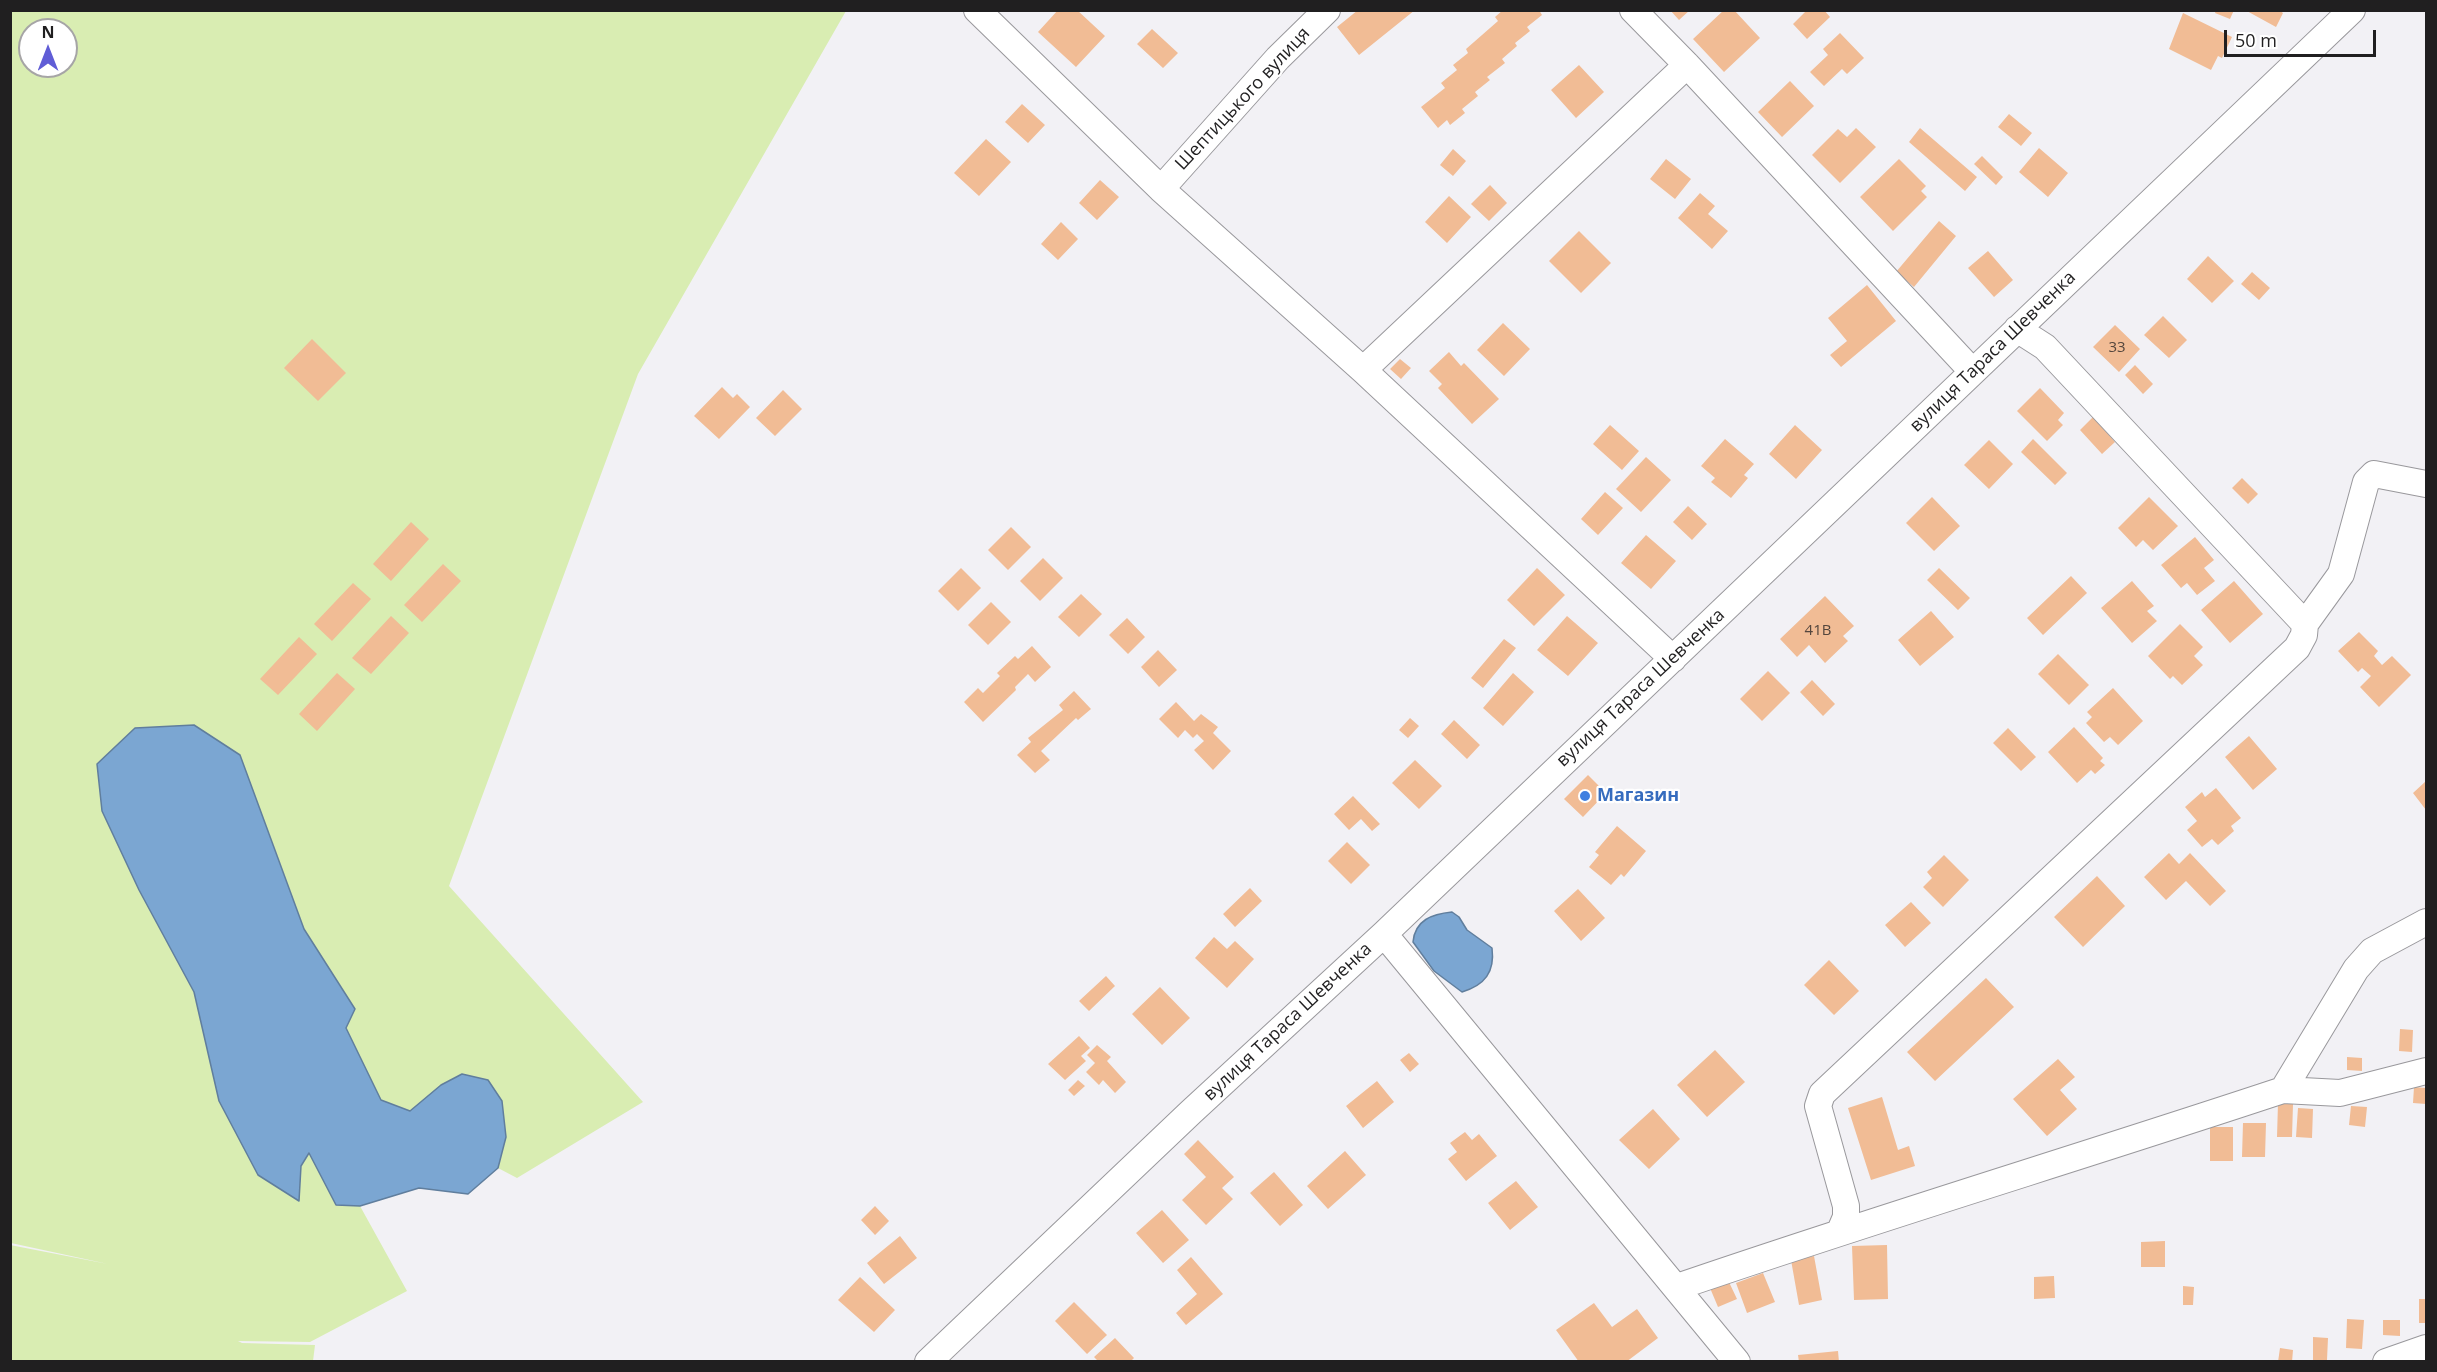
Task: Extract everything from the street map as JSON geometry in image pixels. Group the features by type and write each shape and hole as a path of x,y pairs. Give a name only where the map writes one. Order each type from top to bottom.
{"street":[{"path":"977,10 1161,189 1363,370 1673,659"},
{"name":"Шептицького вулиця","path":"1161,189 1278,58 1326,10"},
{"path":"1633,10 1972,371"},
{"name":"вулиця Тараса Шевченка","path":"928,1362 1191,1112 1384,934 2352,10"},
{"path":"1363,370 1687,65"},
{"path":"2017,329 2044,347 2305,624"},
{"path":"1840,1231 1847,1211 1818,1106 1822,1094 2297,648 2304,634 2305,624 2341,574 2366,482 2374,474 2427,484"},
{"path":"2283,1090 2356,969 2372,951 2427,922"},
{"path":"1384,934 1737,1362"},
{"path":"1677,1287 1840,1231 2057,1165 2283,1090 2340,1093 2427,1071"},
{"path":"2386,1362 2427,1348"}],"green space":[{"path":"11,11 846,11 638,374 449,886 643,1102 517,1178 498,1168 506,1137 501,1101 410,1111 381,1100 346,1028 354,1009 304,929 269,833 102,811 139,890 194,992 219,1101 299,1200 301,1166 309,1152 336,1205 360,1206 407,1291 310,1342 238,1341 315,1345 313,1361 11,1361 10,1245 108,1264 11,1243"}],"water":[{"path":"194,725 240,755 304,929 355,1009 346,1028 381,1100 410,1111 441,1085 462,1074 488,1080 502,1101 506,1137 498,1168 468,1194 419,1188 360,1206 336,1205 309,1153 301,1166 299,1201 258,1175 219,1101 194,992 139,890 102,811 97,764 135,728"},
{"path":"1452,912 1459,917 1467,930 1492,948 1493,956 1487,976 1477,986 1462,992 1434,971 1413,942 1414,934 1421,923 1438,914"}],"building":[{"path":"1058,10 1077,10 1105,36 1076,67 1038,32"},
{"path":"1358,10 1415,10 1359,55 1337,27"},
{"path":"1503,10 1539,10 1542,15 1527,27 1530,31 1515,43 1517,46 1502,59 1505,63 1487,77 1490,80 1475,92 1478,96 1462,109 1465,113 1450,125 1447,120 1438,128 1421,107 1445,88 1441,83 1457,70 1453,65 1468,53 1466,49 1498,21 1495,17"},
{"path":"1670,10 1690,10 1679,20"},
{"path":"1724,10 1734,10 1760,38 1724,72 1693,39"},
{"path":"1807,10 1824,10 1830,17 1807,39 1793,24"},
{"path":"2216,10 2234,10 2230,19 2215,13"},
{"path":"2245,10 2279,10 2283,13 2276,27"},
{"path":"2183,13 2232,37 2222,58 2218,56 2211,70 2169,49"},
{"path":"1152,29 1178,53 1163,68 1137,44"},
{"path":"1840,33 1864,58 1847,74 1842,69 1824,86 1810,72 1828,55 1823,49"},
{"path":"1579,65 1604,92 1576,118 1551,90"},
{"path":"1790,81 1814,106 1782,137 1758,112"},
{"path":"1022,104 1045,125 1028,143 1005,122"},
{"path":"2009,114 2032,133 2021,146 1998,127"},
{"path":"1856,128 1876,147 1840,183 1812,155 1838,129 1847,137"},
{"path":"1920,128 1977,177 1965,191 1909,142"},
{"path":"986,139 1011,162 979,196 954,173"},
{"path":"2039,148 2068,173 2048,197 2019,172"},
{"path":"1453,149 1466,161 1453,176 1440,165"},
{"path":"1982,156 2003,177 1996,185 1974,164"},
{"path":"1666,159 1691,179 1675,199 1650,179"},
{"path":"1899,159 1926,186 1921,191 1927,197 1893,231 1860,197"},
{"path":"1100,180 1119,197 1097,220 1079,203"},
{"path":"1490,185 1507,203 1489,221 1471,204"},
{"path":"1700,193 1715,206 1708,214 1728,231 1712,249 1678,218"},
{"path":"1449,196 1471,217 1447,243 1425,222"},
{"path":"1939,221 1956,236 1914,287 1896,272"},
{"path":"1061,222 1078,239 1058,260 1041,244"},
{"path":"1579,231 1611,263 1581,293 1549,261"},
{"path":"1988,251 2013,280 1994,297 1968,268"},
{"path":"2208,256 2234,281 2212,303 2187,279"},
{"path":"2252,272 2270,288 2259,300 2241,284"},
{"path":"1867,285 1896,321 1841,367 1830,355 1847,341 1828,318"},
{"path":"2163,316 2187,340 2169,358 2144,335"},
{"path":"1503,323 1530,349 1504,376 1477,350"},
{"path":"2115,325 2140,349 2119,372 2093,347"},
{"path":"312,339 346,373 318,401 284,368"},
{"path":"1449,352 1461,366 1464,363 1499,399 1472,424 1438,388 1442,384 1429,371"},
{"path":"1400,359 1411,368 1401,379 1390,369"},
{"path":"2135,365 2153,384 2143,394 2125,375"},
{"path":"722,387 733,398 737,394 750,407 719,439 694,416"},
{"path":"2040,388 2064,413 2058,420 2063,425 2047,441 2017,411"},
{"path":"783,390 802,409 775,436 756,418"},
{"path":"2093,417 2115,442 2102,454 2080,430"},
{"path":"1610,425 1639,451 1622,470 1593,444"},
{"path":"1795,425 1822,450 1796,479 1769,454"},
{"path":"1725,439 1754,464 1744,475 1748,478 1731,498 1711,482 1715,478 1701,466"},
{"path":"2033,439 2067,473 2055,485 2021,452"},
{"path":"1989,440 2013,464 1989,489 1964,465"},
{"path":"1646,457 1671,480 1641,512 1616,489"},
{"path":"2242,478 2258,494 2248,504 2232,488"},
{"path":"1605,492 1623,508 1598,535 1581,519"},
{"path":"1932,497 1960,526 1934,551 1906,523"},
{"path":"2149,497 2178,526 2153,550 2143,540 2136,547 2118,528"},
{"path":"1688,506 1707,524 1692,540 1673,522"},
{"path":"411,522 429,539 391,581 373,564"},
{"path":"1011,527 1031,547 1008,570 988,550"},
{"path":"1646,535 1676,561 1651,589 1621,563"},
{"path":"2195,537 2214,560 2204,568 2215,581 2197,595 2187,583 2181,588 2161,565"},
{"path":"1043,558 1063,578 1040,601 1020,581"},
{"path":"443,564 461,581 422,622 404,605"},
{"path":"961,568 981,588 958,611 938,591"},
{"path":"1537,568 1565,595 1534,626 1507,600"},
{"path":"1939,568 1970,598 1958,610 1927,580"},
{"path":"2071,576 2087,593 2043,635 2027,618"},
{"path":"2132,581 2154,606 2147,611 2157,621 2132,643 2101,608"},
{"path":"2234,581 2263,614 2230,643 2201,610"},
{"path":"353,583 371,599 332,641 314,624"},
{"path":"1081,594 1102,614 1079,637 1058,617"},
{"path":"1825,596 1854,626 1843,636 1848,641 1825,663 1809,645 1797,657 1780,639"},
{"path":"991,602 1011,622 988,645 968,625"},
{"path":"1931,611 1954,637 1920,666 1898,640"},
{"path":"391,616 409,633 371,674 352,658"},
{"path":"1567,616 1598,643 1568,676 1537,650"},
{"path":"1127,618 1145,637 1128,654 1109,635"},
{"path":"2180,624 2203,647 2194,656 2203,665 2182,685 2173,676 2170,679 2148,656"},
{"path":"2359,632 2378,651 2374,656 2382,665 2392,656 2411,675 2379,707 2360,687 2371,676 2362,668 2358,672 2338,651"},
{"path":"299,637 317,654 278,695 260,679"},
{"path":"1504,639 1516,648 1483,688 1471,678"},
{"path":"1032,646 1051,667 1035,682 1028,674 1015,687 1016,690 983,722 964,702 978,688 983,693 1000,676 997,673 1015,656 1018,659"},
{"path":"1158,650 1177,670 1159,687 1141,667"},
{"path":"2058,654 2089,685 2069,705 2038,674"},
{"path":"1768,671 1790,693 1762,721 1740,699"},
{"path":"337,673 355,689 317,731 299,714"},
{"path":"1513,673 1534,692 1503,726 1483,708"},
{"path":"1812,680 1835,704 1823,716 1800,692"},
{"path":"2113,688 2143,721 2118,745 2110,737 2104,742 2086,723 2092,717 2087,712"},
{"path":"1074,691 1091,709 1078,720 1076,718 1041,751 1050,760 1035,773 1017,755 1031,742 1028,738 1063,710 1059,705"},
{"path":"1176,702 1194,721 1201,714 1218,727 1213,733 1231,751 1213,770 1194,750 1204,741 1197,734 1193,738 1185,730 1178,738 1159,719"},
{"path":"1410,718 1419,726 1408,738 1399,730"},
{"path":"1454,720 1480,745 1467,759 1441,734"},
{"path":"2074,727 2103,758 2100,761 2105,765 2095,774 2091,770 2077,783 2048,752"},
{"path":"2008,728 2036,757 2021,771 1993,743"},
{"path":"2249,736 2277,769 2253,790 2225,757"},
{"path":"1415,760 1442,786 1419,809 1392,783"},
{"name":"Магазин","path":"1588,775 1606,793 1583,817 1564,799"},
{"path":"2426,781 2426,810 2413,793"},
{"path":"2216,788 2241,818 2231,826 2234,831 2218,845 2212,839 2202,847 2187,830 2197,821 2185,807 2202,792 2205,797"},
{"path":"1353,796 1380,824 1372,831 1361,819 1349,830 1334,814"},
{"path":"1617,826 1646,851 1624,877 1621,874 1611,885 1589,867 1599,855 1595,852"},
{"path":"1347,842 1370,865 1351,884 1328,861"},
{"path":"2169,853 2179,864 2190,853 2226,891 2210,906 2186,881 2166,900 2144,877"},
{"path":"1944,855 1969,880 1943,907 1923,887 1932,878 1927,872"},
{"path":"2097,876 2125,906 2083,947 2054,917"},
{"path":"1250,888 1262,901 1235,927 1223,914"},
{"path":"1578,889 1605,918 1581,941 1554,911"},
{"path":"1911,902 1931,923 1905,947 1885,925"},
{"path":"1214,937 1227,949 1235,941 1254,959 1227,988 1195,958"},
{"path":"1829,960 1859,991 1834,1015 1804,985"},
{"path":"1106,976 1115,986 1089,1011 1079,1001"},
{"path":"1986,978 2014,1007 1935,1081 1907,1052"},
{"path":"1160,987 1190,1018 1162,1045 1132,1014"},
{"path":"2400,1029 2413,1030 2412,1052 2399,1051"},
{"path":"1079,1036 1090,1048 1081,1056 1086,1061 1065,1080 1048,1064"},
{"path":"1097,1045 1111,1057 1107,1061 1126,1082 1115,1093 1103,1080 1099,1085 1086,1072 1095,1063 1087,1055"},
{"path":"1715,1050 1745,1082 1707,1117 1677,1085"},
{"path":"1409,1053 1419,1064 1410,1072 1400,1060"},
{"path":"2347,1057 2362,1058 2362,1071 2347,1070"},
{"path":"2058,1059 2075,1077 2060,1090 2077,1109 2047,1136 2013,1099"},
{"path":"1078,1080 1085,1086 1074,1096 1068,1090"},
{"path":"1377,1081 1394,1102 1363,1128 1346,1106"},
{"path":"2414,1087 2426,1088 2426,1104 2413,1103"},
{"path":"1882,1097 1898,1150 1909,1146 1915,1166 1871,1180 1848,1108"},
{"path":"2278,1103 2293,1104 2292,1137 2277,1137"},
{"path":"2351,1106 2367,1107 2365,1127 2349,1125"},
{"path":"2298,1108 2313,1109 2312,1138 2296,1137"},
{"path":"1653,1109 1680,1139 1649,1169 1619,1140"},
{"path":"2243,1123 2266,1123 2265,1157 2242,1157"},
{"path":"2210,1127 2233,1127 2233,1161 2210,1161"},
{"path":"1465,1132 1472,1140 1479,1134 1497,1156 1466,1181 1448,1159 1457,1152 1450,1143"},
{"path":"1198,1140 1234,1177 1222,1188 1233,1199 1206,1225 1182,1200 1206,1177 1184,1154"},
{"path":"1345,1151 1366,1175 1328,1209 1307,1186"},
{"path":"1274,1172 1303,1205 1280,1226 1250,1193"},
{"path":"1516,1181 1538,1207 1510,1230 1488,1203"},
{"path":"875,1206 889,1221 875,1235 861,1220"},
{"path":"1162,1210 1189,1240 1163,1263 1136,1233"},
{"path":"900,1236 917,1258 884,1284 867,1263"},
{"path":"2165,1241 2165,1267 2141,1267 2141,1242"},
{"path":"1887,1245 1888,1299 1854,1300 1852,1246"},
{"path":"1814,1256 1822,1300 1799,1305 1791,1260"},
{"path":"1191,1257 1223,1294 1186,1325 1176,1313 1197,1294 1177,1270"},
{"path":"1763,1273 1775,1302 1747,1313 1736,1283"},
{"path":"2054,1276 2055,1298 2034,1299 2034,1277"},
{"path":"860,1277 895,1310 874,1332 838,1300"},
{"path":"1728,1280 1737,1299 1718,1307 1710,1288"},
{"path":"2183,1286 2194,1287 2193,1305 2183,1305"},
{"path":"2419,1299 2426,1299 2426,1323 2419,1323"},
{"path":"1074,1302 1107,1335 1087,1354 1055,1321"},
{"path":"1594,1303 1612,1327 1637,1309 1658,1338 1626,1362 1579,1362 1556,1330"},
{"path":"2347,1319 2364,1320 2362,1349 2346,1348"},
{"path":"2383,1320 2400,1320 2400,1336 2383,1335"},
{"path":"2313,1337 2328,1338 2327,1360 2313,1360"},
{"path":"1115,1338 1134,1358 1130,1362 1099,1362 1094,1357"},
{"path":"2280,1348 2293,1350 2292,1362 2278,1362"},
{"path":"1838,1351 1839,1362 1799,1362 1798,1355"}],"place":[{"name":"Магазин","path":"1585,796"}]}
